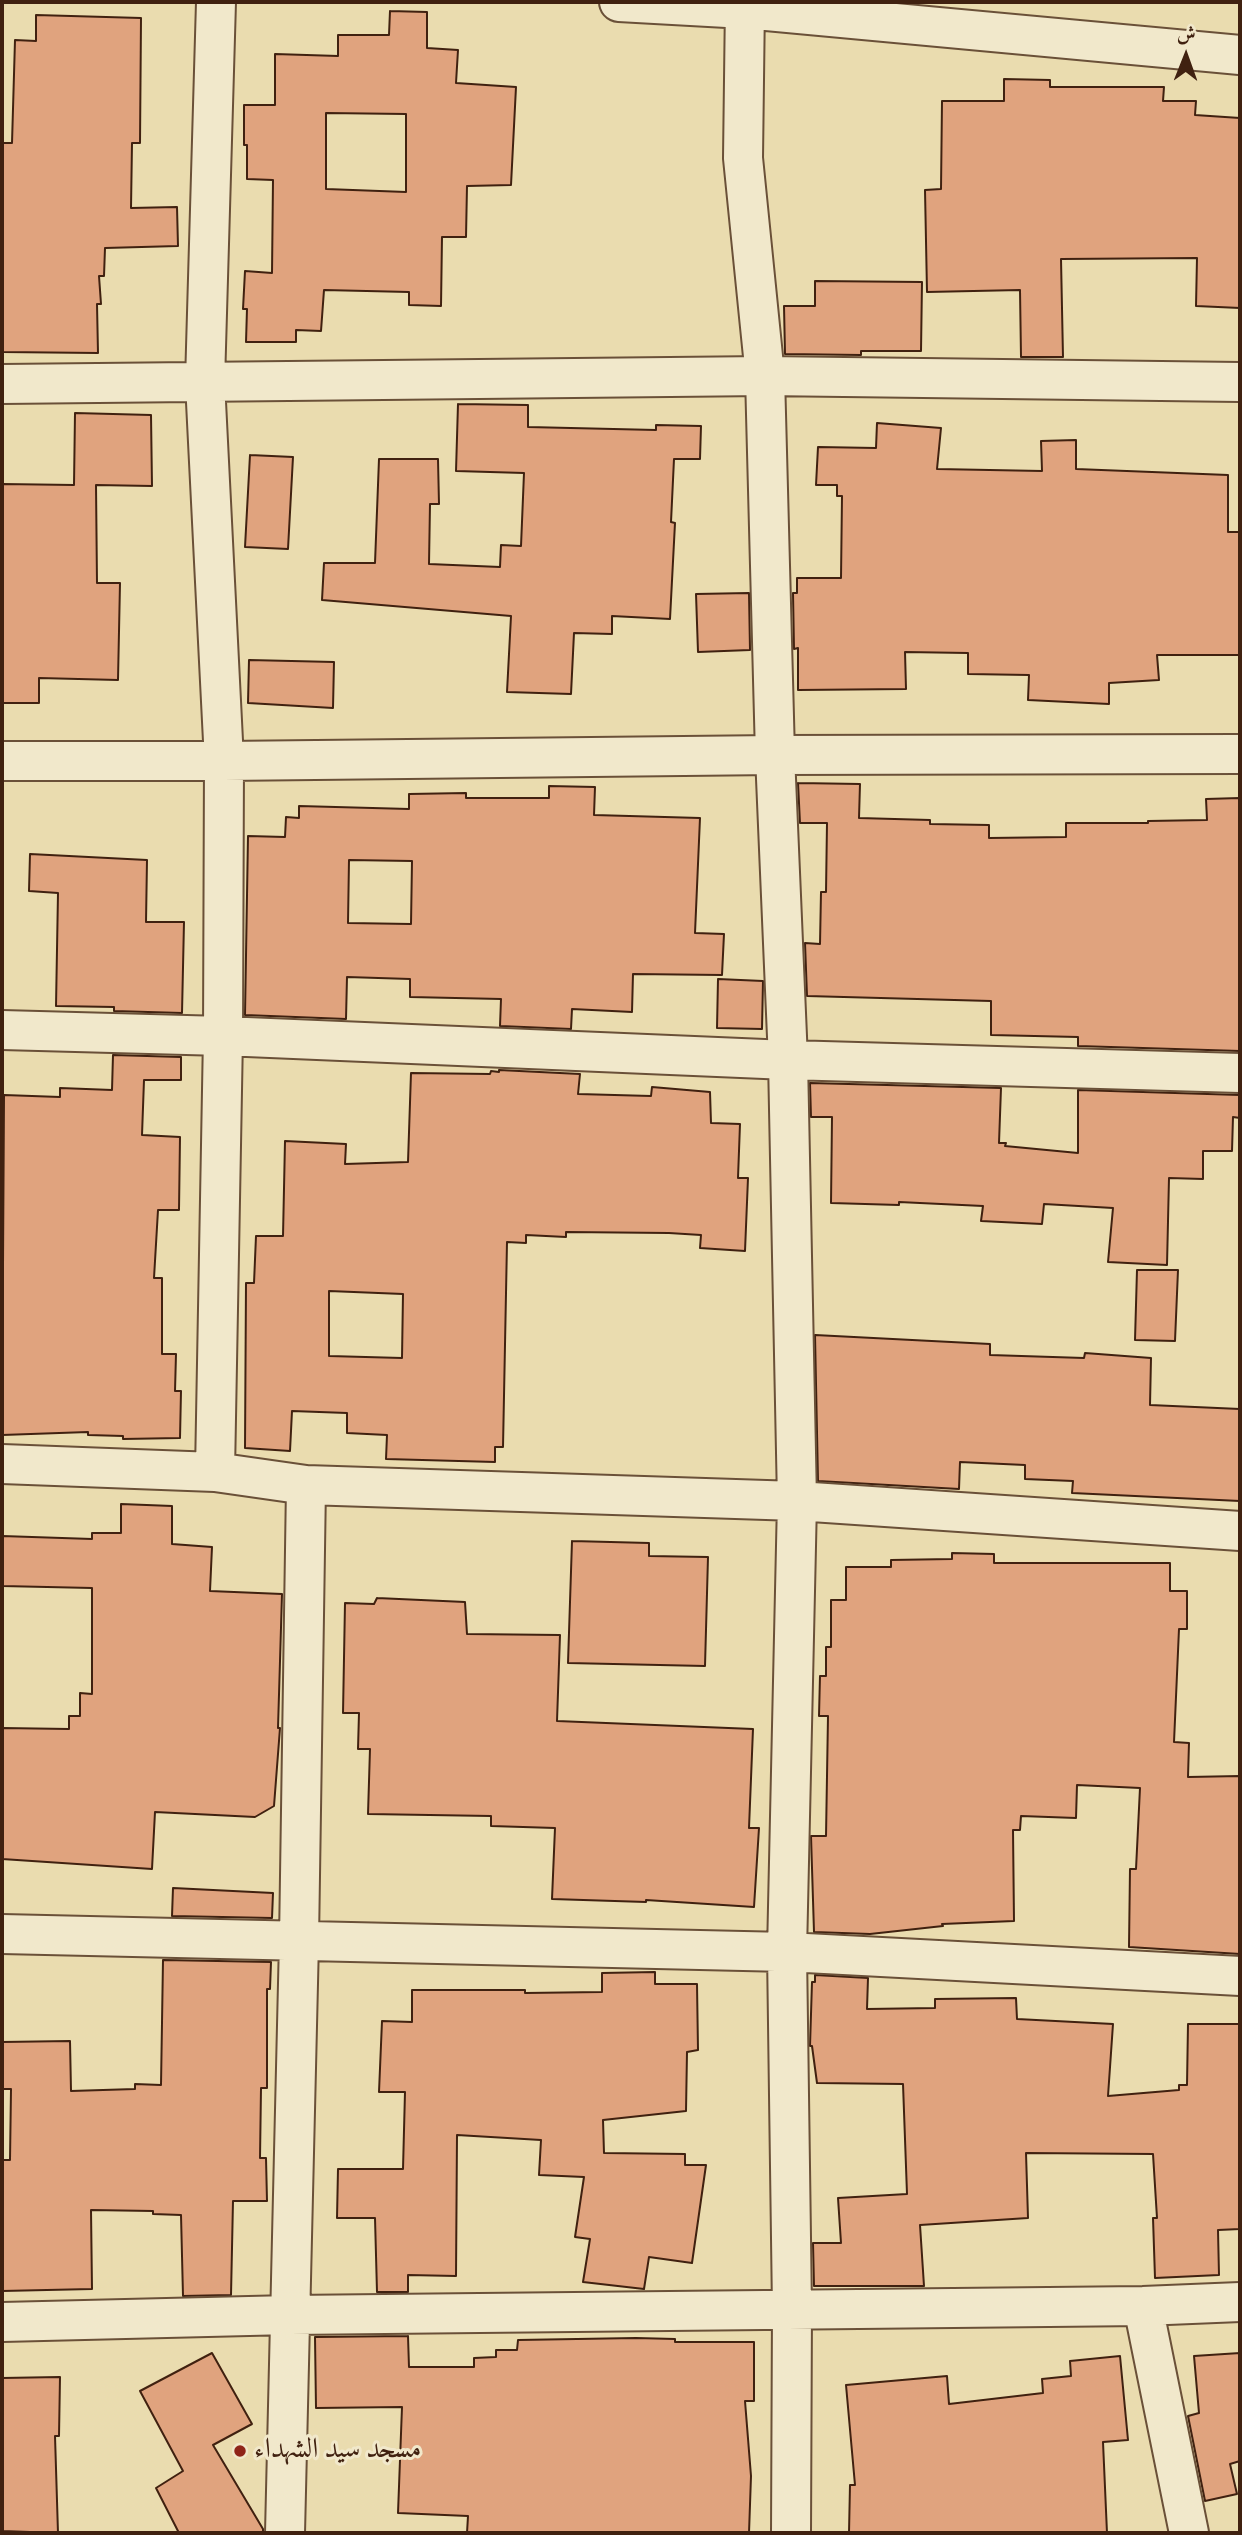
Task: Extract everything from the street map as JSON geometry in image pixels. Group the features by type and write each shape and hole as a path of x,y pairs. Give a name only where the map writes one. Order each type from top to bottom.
{"street":[{"path":"215,1472 223,1035 224,761 205,382 216,2"},
{"path":"619,2 745,5 1240,55"},
{"path":"745,5 743,158 765,376 775,755 788,1060 797,1501 787,1952 792,2309 791,2533"},
{"path":"2,384 765,376 1240,382"},
{"path":"2,761 1240,754"},
{"path":"2,1030 223,1035 788,1060 1240,1073"},
{"path":"2,1464 215,1472 306,1485 797,1501 1240,1531"},
{"path":"285,2533 299,1941 306,1485"},
{"path":"2,1934 787,1952 1240,1976"},
{"path":"2,2322 290,2315 1143,2306 1240,2301"},
{"path":"1143,2306 1189,2533"}],"building":[{"path":"390,11 427,12 427,48 458,50 456,83 516,87 511,185 467,186 466,237 442,237 441,306 409,305 409,292 324,290 321,331 296,330 296,342 246,342 247,309 243,309 245,271 272,273 273,180 247,179 244,105 275,105 275,54 338,56 338,35 389,35","holes":["326,113 406,114 406,192 326,189"]},
{"path":"36,15 141,18 140,143 132,143 131,208 177,207 178,246 105,248 104,276 99,276 101,304 97,304 98,353 2,352 2,143 12,143 15,40 36,41"},
{"path":"1004,79 1050,80 1050,87 1164,87 1163,101 1196,101 1195,115 1240,118 1240,308 1196,306 1197,258 1061,259 1063,357 1021,357 1020,290 927,292 925,190 941,189 942,101 1004,101"},
{"path":"815,281 922,282 921,351 861,351 861,355 785,354 784,306 815,306"},
{"path":"458,404 528,405 528,427 656,430 656,425 701,426 700,459 674,459 671,522 675,523 670,619 612,616 612,634 574,633 571,694 507,692 511,616 322,600 324,563 375,563 379,459 438,459 439,504 430,504 429,564 500,567 501,545 521,546 524,473 456,471"},
{"path":"75,413 151,415 152,486 96,485 97,583 120,583 118,680 39,678 39,703 2,703 2,484 74,485"},
{"path":"877,423 941,428 937,469 1042,471 1041,441 1076,440 1076,469 1228,475 1228,532 1240,532 1240,655 1157,655 1159,680 1109,683 1109,704 1028,700 1029,675 968,674 968,653 905,652 906,689 798,690 798,648 794,649 793,593 797,593 797,578 841,578 842,496 837,496 837,485 816,485 818,447 876,448"},
{"path":"250,455 293,457 288,549 245,547"},
{"path":"749,593 750,650 698,652 696,594"},
{"path":"249,660 334,662 333,708 248,703"},
{"path":"798,783 860,784 859,818 930,820 930,824 989,825 989,838 1066,837 1066,823 1207,820 1206,799 1240,798 1240,1051 1078,1046 1078,1037 991,1035 991,1001 807,996 805,943 820,944 821,892 826,892 827,823 800,823"},
{"path":"549,786 595,787 594,815 700,818 695,933 724,934 722,975 633,974 632,1012 572,1009 571,1029 500,1026 501,999 410,997 410,979 347,977 346,1019 245,1015 248,836 285,837 286,817 299,818 299,806 409,809 409,794 466,793 466,798 549,798","holes":["349,860 412,861 411,924 348,923"]},
{"path":"30,854 147,860 146,922 184,922 182,1013 114,1011 114,1007 56,1006 58,893 29,891"},
{"path":"718,979 763,981 762,1029 717,1028"},
{"path":"113,1055 181,1057 181,1080 144,1080 142,1135 180,1137 179,1210 158,1210 154,1278 162,1278 162,1354 176,1354 175,1391 181,1391 180,1438 123,1439 123,1436 88,1435 88,1432 2,1435 4,1095 60,1097 60,1088 112,1090"},
{"path":"411,1073 580,1074 578,1094 651,1096 652,1087 710,1092 711,1123 740,1124 738,1178 748,1178 745,1251 700,1248 701,1235 669,1233 566,1232 566,1237 526,1235 526,1243 507,1242 503,1447 495,1447 495,1462 386,1459 387,1435 347,1433 347,1413 292,1411 290,1451 245,1448 246,1283 254,1283 256,1236 283,1236 285,1141 346,1144 345,1164 408,1162","holes":["329,1291 403,1294 402,1358 329,1356"]},
{"path":"810,1083 1001,1088 999,1143 1006,1143 1005,1146 1078,1153 1078,1090 1240,1095 1240,1118 1233,1117 1232,1151 1203,1151 1203,1179 1169,1178 1167,1265 1108,1262 1113,1208 1044,1204 1042,1224 981,1221 983,1206 899,1202 899,1205 831,1203 832,1117 811,1117"},
{"path":"1137,1270 1178,1270 1175,1341 1135,1340"},
{"path":"815,1335 990,1344 990,1355 1084,1358 1085,1353 1151,1358 1150,1405 1240,1409 1240,1501 1072,1493 1073,1481 1025,1479 1025,1465 960,1462 959,1489 818,1481"},
{"path":"121,1504 172,1506 172,1544 212,1547 210,1591 282,1594 280,1728 274,1806 255,1817 155,1812 152,1869 2,1859 2,1728 69,1729 69,1716 80,1716 80,1693 92,1694 92,1588 2,1586 2,1536 92,1539 92,1533 121,1533"},
{"path":"572,1541 649,1543 649,1556 708,1557 705,1666 568,1663"},
{"path":"952,1553 994,1554 994,1563 1170,1563 1170,1591 1187,1591 1187,1629 1179,1629 1174,1742 1189,1743 1188,1777 1240,1776 1240,1954 1129,1947 1130,1869 1136,1869 1140,1788 1077,1785 1076,1818 1021,1816 1020,1830 1013,1830 1014,1921 942,1924 943,1926 870,1934 814,1932 811,1836 826,1836 828,1716 819,1716 820,1676 826,1676 826,1647 831,1647 831,1600 846,1600 846,1567 891,1567 891,1560 952,1559"},
{"path":"377,1598 465,1602 467,1634 560,1635 557,1721 753,1729 749,1828 759,1828 754,1907 646,1900 552,1899 555,1828 491,1826 491,1816 368,1814 370,1749 358,1749 359,1713 343,1713 345,1603 374,1604"},
{"path":"173,1888 273,1893 272,1918 172,1916"},
{"path":"163,1960 271,1962 270,1989 267,1989 267,2088 261,2088 260,2158 266,2158 267,2201 233,2201 231,2295 183,2296 181,2215 153,2214 153,2211 91,2210 92,2289 2,2291 2,2160 10,2160 11,2089 2,2089 2,2042 70,2041 71,2091 135,2089 135,2084 161,2085"},
{"path":"655,1972 655,1984 697,1984 698,2050 687,2052 686,2111 603,2120 604,2153 685,2154 685,2165 706,2165 692,2263 649,2257 644,2289 583,2282 590,2239 575,2237 584,2177 539,2175 541,2140 457,2135 456,2276 408,2275 408,2292 377,2292 375,2218 337,2218 338,2169 403,2169 405,2092 379,2092 382,2021 412,2022 412,1990 602,1992 602,1973"},
{"path":"815,1975 868,1978 867,2009 935,2008 935,1999 1016,1998 1017,2019 1113,2024 1108,2096 1179,2090 1179,2085 1187,2085 1188,2024 1240,2024 1240,2229 1218,2230 1219,2275 1155,2278 1153,2218 1157,2218 1153,2154 1026,2153 1028,2218 920,2225 924,2286 814,2286 813,2243 841,2243 838,2198 907,2194 903,2084 817,2083 810,2046 812,1982 815,1982"},
{"path":"408,2336 409,2367 474,2367 474,2358 496,2357 496,2350 517,2350 518,2340 636,2338 675,2339 675,2342 754,2342 754,2401 745,2401 751,2476 749,2533 467,2533 468,2516 398,2513 402,2407 316,2408 315,2337"},
{"path":"212,2353 252,2424 213,2445 263,2533 179,2533 156,2488 183,2471 140,2391"},
{"path":"1240,2353 1240,2461 1230,2464 1237,2494 1205,2501 1188,2416 1199,2413 1194,2356"},
{"path":"1120,2356 1128,2440 1103,2442 1107,2533 849,2533 850,2485 855,2485 846,2385 947,2376 949,2404 1043,2393 1042,2379 1071,2376 1070,2361"},
{"path":"60,2377 59,2436 55,2436 58,2533 2,2531 2,2378"}],"place":[{"name":"مسجد سيد الشهداء","path":"240,2451"}]}
